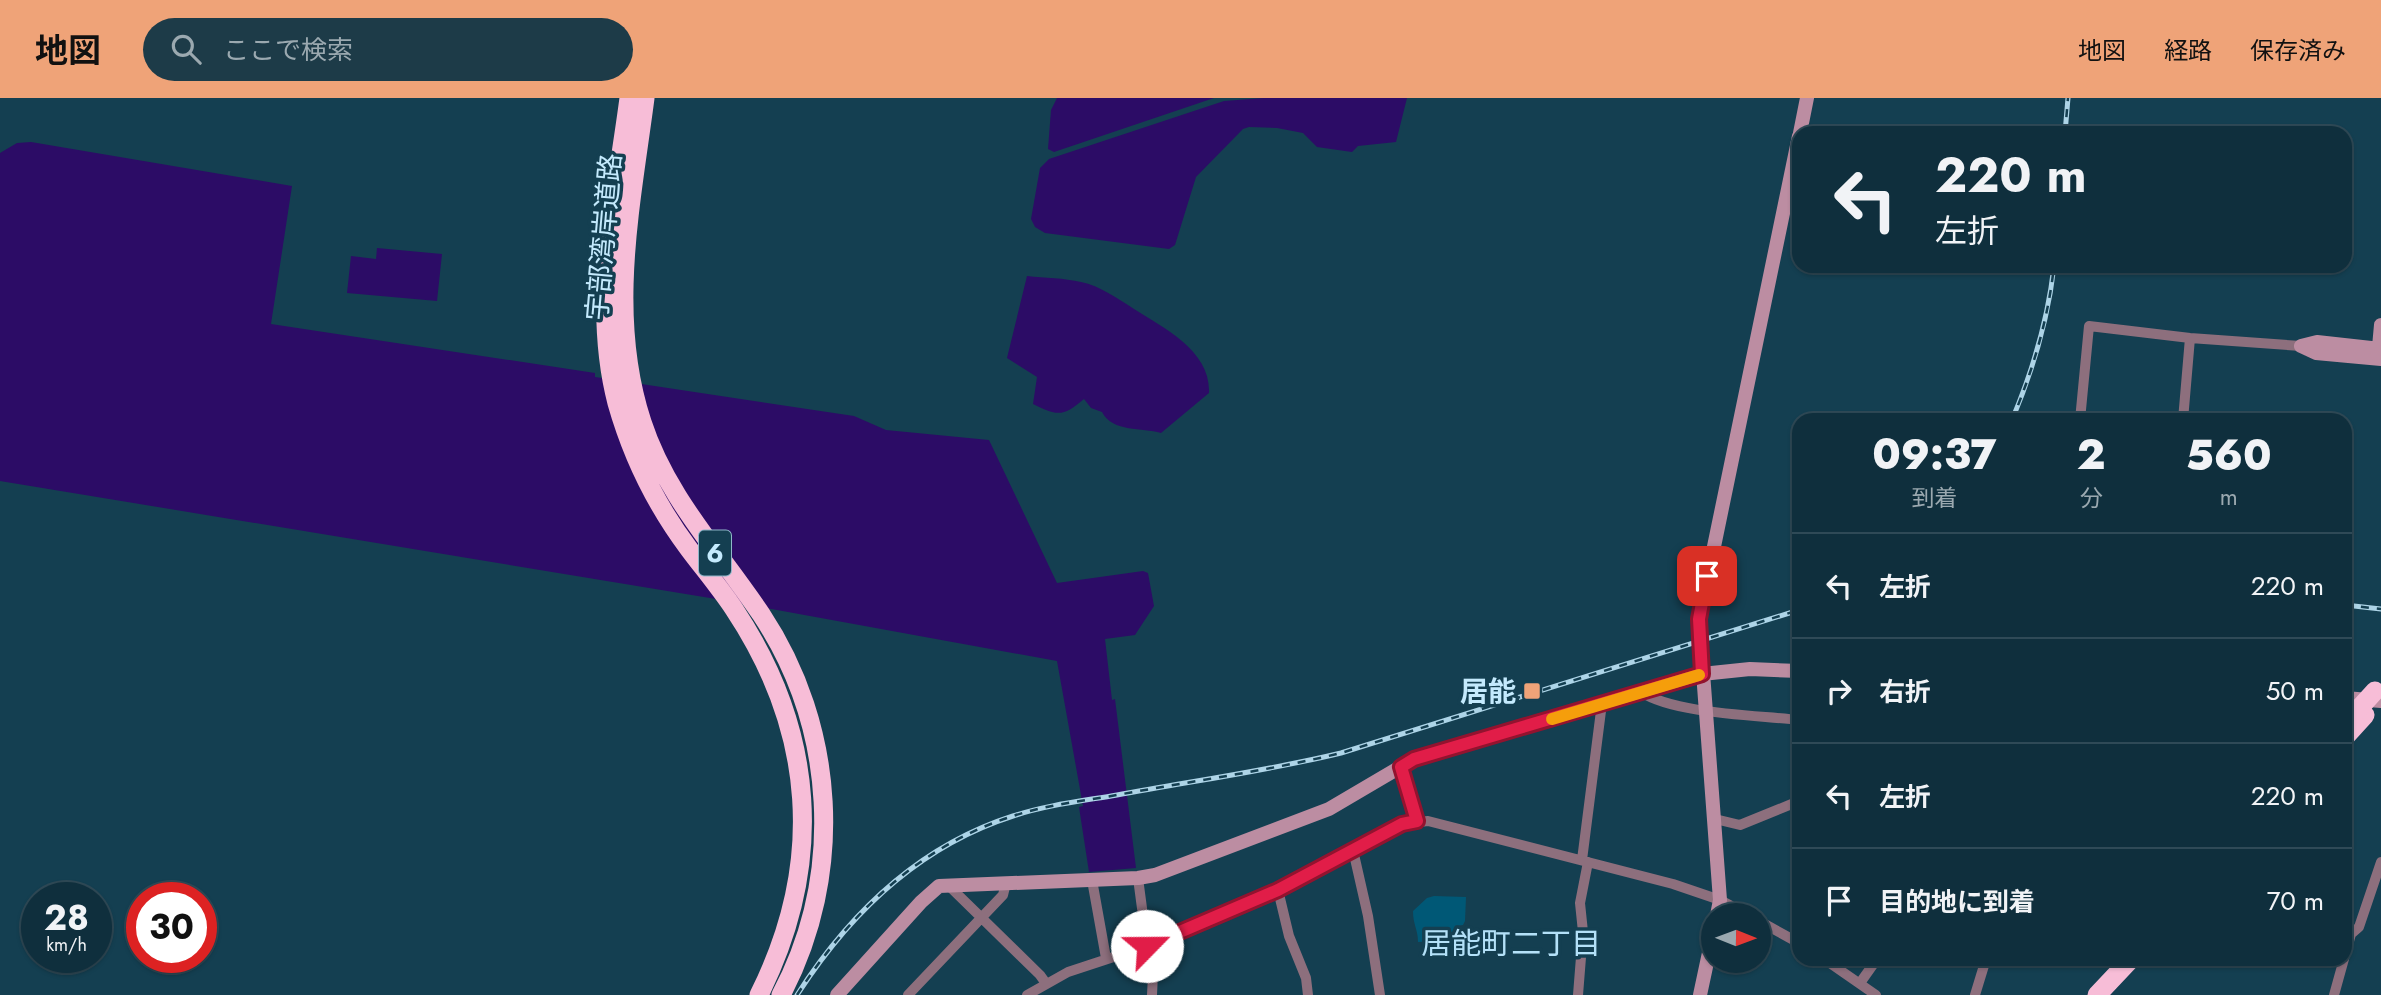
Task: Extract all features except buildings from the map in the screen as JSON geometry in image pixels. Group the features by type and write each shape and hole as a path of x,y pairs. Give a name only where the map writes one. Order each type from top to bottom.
{"highway":[{"name":"宇部湾岸道路","path":"627,98 622,322 629,372 642,423 658,462 677,497 780,646 804,703 820,762 825,823 820,881 800,955 781,995"},
{"name":"宇部湾岸道路","path":"645,98 624,195 605,314 610,367 623,421 636,459 663,510 733,607 764,660 786,714 800,772 804,812 800,871 786,932 759,995"},
{"path":"624,195 650,98"},
{"path":"2352,713 2379,693"},
{"path":"2097,995 2124,966"},
{"path":"2114,995 2139,966"}],"street":[{"path":"1801,126 1807,98"},
{"path":"1719,903 1699,619 1792,168"},
{"path":"2081,413 2089,326 2190,338 2301,346 2316,353 2380,354 2381,325"},
{"path":"2184,413 2190,338"},
{"path":"837,995 932,891 948,885 1138,878 1155,875 1329,809 1401,767 1432,753 1702,674 1750,669 1792,671"},
{"path":"1641,692 1652,699 1705,709 1792,719"},
{"path":"2352,713 2379,693"},
{"path":"1578,995 1583,932 1580,903 1602,703"},
{"path":"1401,767 1417,821"},
{"path":"1715,819 1740,825 1792,805"},
{"path":"1027,995 1045,982 1106,958 1147,946 1278,890 1402,824 1417,821 1428,821 1585,861 1726,903"},
{"path":"1353,850 1368,916 1380,995"},
{"path":"2352,933 2359,927 2381,862"},
{"path":"1138,878 1147,946 1153,954 1152,995"},
{"path":"1092,880 1106,958"},
{"path":"908,995 1003,895 1006,883"},
{"path":"948,885 1045,982"},
{"path":"1278,890 1289,936 1306,978 1308,995"},
{"path":"1771,928 1792,939"},
{"path":"1834,966 1876,995"},
{"path":"1860,983 1872,966"},
{"path":"1975,995 1984,966"},
{"path":"2334,995 2343,966"},
{"path":"1700,995 1705,973"}],"shaded area":[{"path":"1057,98 1214,98 1054,152 1048,149 1051,110"},
{"path":"1264,98 1407,98 1396,142 1358,146 1352,152 1317,147 1303,133 1277,128 1243,129 1196,177 1175,245 1169,249 1045,233 1035,227 1031,219 1040,168 1049,159 1224,101"},
{"path":"31,142 292,186 271,324 595,373 595,377 854,416 886,430 989,440 1057,583 1143,571 1148,573 1154,606 1135,635 1105,639 1136,868 1089,872 1079,807 1083,806 1057,661 716,599 0,481 0,153 17,143"},
{"path":"377,248 442,254 437,301 347,293 351,256 376,259"},
{"path":"1027,276 1095,286 1159,324 1194,353 1208,378 1209,393 1161,433 1113,423 1102,412 1091,408 1084,399 1060,413 1033,404 1037,377 1007,358"},
{"path":"1466,897 1465,921 1463,925 1455,926 1456,940 1418,942 1413,911 1427,898"}],"railway":[{"path":"2066,126 2068,98"},
{"path":"2015,413 2039,344 2053,273"},
{"path":"2352,606 2381,609"},
{"path":"797,995 839,937 889,886 917,864 979,829 1051,806 1257,771 1341,753 1792,612"}],"slow traffic":[{"path":"1552,719 1699,675"}],"place":[{"name":"居能","path":"1532,691"}],"district":[{"name":"居能町二丁目","path":"1511,943"}],"route":[{"path":"1147,946 1278,890 1402,824 1417,821 1401,767 1414,759 1702,674 1699,619 1707,576"}]}
